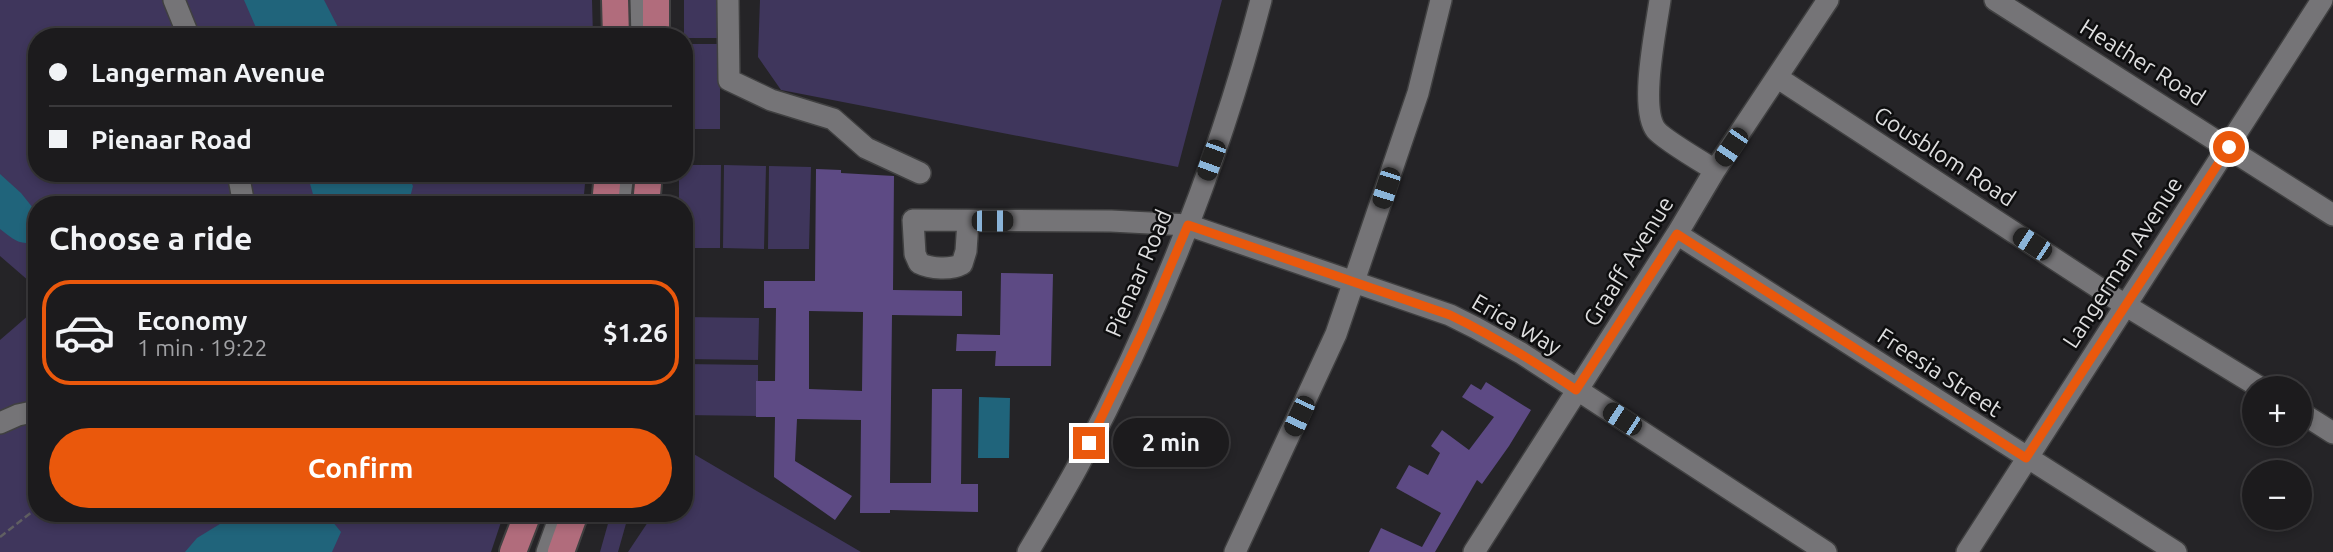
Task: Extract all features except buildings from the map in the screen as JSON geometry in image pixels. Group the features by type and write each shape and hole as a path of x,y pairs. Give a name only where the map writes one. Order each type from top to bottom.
{"main road":[{"path":"615,0 616,28"},
{"path":"656,0 656,28"},
{"path":"513,552 525,522"},
{"path":"561,552 572,522"}],"street":[{"path":"174,0 186,28"},
{"path":"629,0 629,28"},
{"path":"641,0 642,28"},
{"path":"728,0 729,80 771,100 833,119 866,148 920,173"},
{"name":"Pienaar Road","path":"1028,552 1079,464 1161,291 1227,117 1262,0"},
{"path":"1236,552 1326,358 1355,283 1418,93 1441,0"},
{"path":"1660,0 1648,98 1649,116 1657,131 1715,170"},
{"name":"Graaff Avenue","path":"1480,550 1576,390 1715,170 1828,0"},
{"name":"Heather Road","path":"1995,0 2333,215"},
{"name":"Langerman Avenue","path":"1967,552 2322,0"},
{"name":"Gousblom Road","path":"1778,78 2125,304 2242,376"},
{"name":"Erica Way","path":"968,221 1111,221 1188,225 1450,315 1521,353 1826,552"},
{"name":"Freesia Street","path":"1677,234 2176,552"},
{"path":"0,423 28,413"},
{"path":"2312,420 2333,433"},
{"path":"527,552 539,522"},
{"path":"547,552 558,522"}],"path":[{"path":"0,537 28,515"}],"shaded area":[{"path":"0,0 592,0 593,28 28,28 28,182 585,182 584,196 28,196 28,280 0,256"},
{"path":"684,0 720,0 720,38 693,38 693,28 684,28"},
{"path":"760,0 1222,0 1178,167 781,90 758,57"},
{"path":"693,44 720,44 720,129 693,129"},
{"path":"693,165 721,165 720,248 693,248 693,196 679,196 679,182 693,182"},
{"path":"724,165 766,166 764,249 723,248"},
{"path":"769,166 811,167 809,249 768,249"},
{"path":"28,316 28,522 501,522 491,552 0,552 0,340"},
{"path":"693,317 759,318 758,360 693,359"},
{"path":"693,364 758,365 758,416 693,415"},
{"path":"693,454 861,552 628,552 648,522 693,522"},
{"path":"608,522 626,522 618,552 600,552"}],"water":[{"path":"244,0 324,0 338,28 256,28"},
{"path":"0,174 28,202 28,243 13,239 0,229"},
{"path":"310,182 411,182 413,186 410,196 313,196"},
{"path":"979,397 1010,398 1009,458 978,458"},
{"path":"223,522 333,522 341,532 332,552 185,552 197,538"}],"route":[{"path":"1089,443 1142,333 1188,225 1450,315 1521,353 1576,390 1677,234 2026,458 2229,147"}]}
